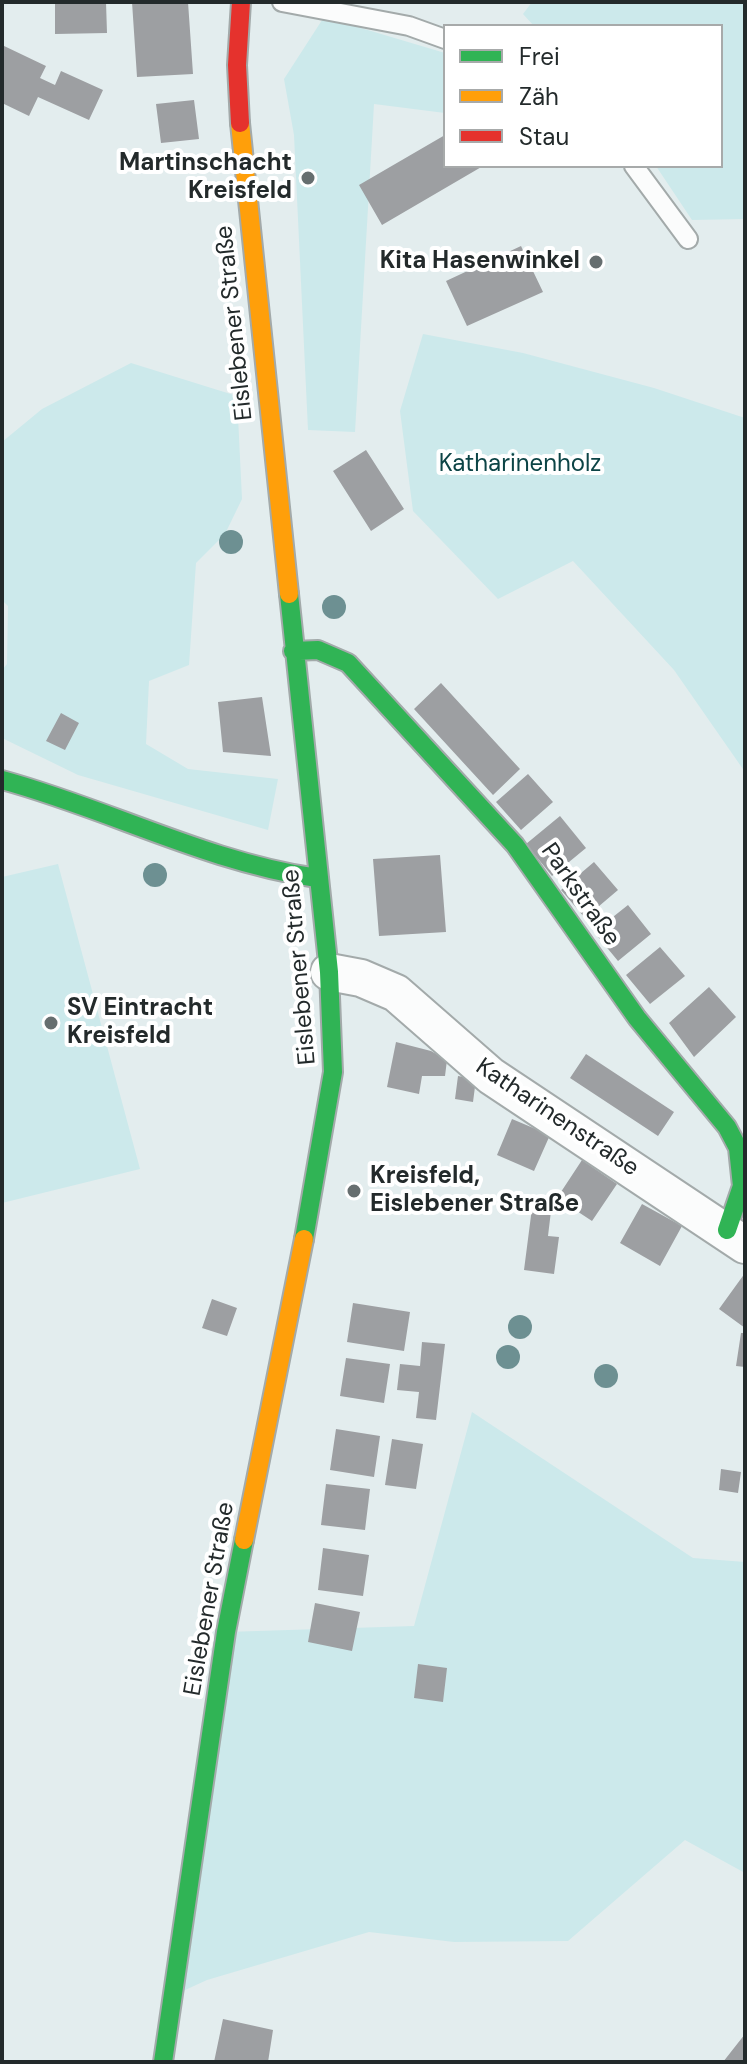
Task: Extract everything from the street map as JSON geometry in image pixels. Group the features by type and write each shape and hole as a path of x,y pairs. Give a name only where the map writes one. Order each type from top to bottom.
{"main road":[{"name":"Eislebener Straße","path":"163,2062 226,1632 323,1140 333,1072 329,972 241,147 237,65 241,2"},
{"name":"Parkstraße","path":"293,651 318,650 348,663 515,845 637,1018 741,1145 742,1186 736,1238"},
{"path":"2,780 44,789 215,858 276,874 317,878"}],"street":[{"name":"Katharinenstraße","path":"329,972 361,978 396,993 491,1076 736,1238"}],"lane":[{"path":"282,2 409,26 443,38"},
{"path":"635,168 688,239"}],"green space":[{"path":"532,2 745,2 745,219 692,220 657,168 723,168 723,24 532,24 523,14"},
{"path":"324,17 443,52 443,113 374,104 355,432 308,430 294,135 284,79"},
{"name":"Katharinenholz","path":"423,334 523,353 654,388 745,418 745,772 674,670 573,561 498,599 413,511 400,411"},
{"path":"131,363 237,396 242,499 225,534 196,563 189,665 149,681 146,744 188,769 278,779 268,830 78,775 2,738 2,670 7,664 8,606 2,600 2,442 42,409"},
{"name":"SV Eintracht Kreisfeld","path":"58,864 140,1169 2,1203 2,877"},
{"path":"472,1412 693,1558 745,1562 745,1873 685,1840 568,1941 454,1942 369,1932 207,1980 172,1996 226,1632 414,1626"}],"building":[{"path":"55,2 106,2 107,33 55,34"},
{"path":"132,2 188,2 193,74 137,77"},
{"path":"2,45 46,66 40,78 55,85 61,71 103,90 89,120 38,97 29,116 2,103"},
{"path":"194,100 199,139 161,143 156,104"},
{"path":"443,136 443,168 480,168 382,225 359,185"},
{"path":"521,246 543,292 467,326 446,281"},
{"path":"366,450 404,509 371,531 333,471"},
{"path":"441,683 520,769 493,795 414,709"},
{"path":"262,697 271,756 223,752 218,702"},
{"path":"61,713 79,723 65,750 46,741"},
{"path":"528,774 553,802 521,830 496,802"},
{"path":"560,816 586,848 552,876 526,844"},
{"path":"440,855 446,932 379,936 373,859"},
{"path":"594,862 618,890 585,918 561,890"},
{"path":"628,905 651,934 618,961 594,932"},
{"path":"660,947 685,976 650,1004 626,975"},
{"path":"709,987 736,1017 694,1057 669,1023"},
{"path":"396,1042 431,1051 447,1060 445,1076 422,1076 419,1094 387,1087"},
{"path":"586,1054 674,1112 658,1136 570,1078"},
{"path":"458,1076 476,1079 473,1102 455,1099"},
{"path":"512,1119 550,1135 534,1171 497,1155"},
{"path":"582,1160 617,1184 592,1221 557,1198"},
{"path":"642,1204 682,1226 660,1266 620,1243"},
{"path":"532,1208 551,1211 548,1236 559,1237 554,1274 524,1270"},
{"path":"745,1273 745,1328 719,1309"},
{"path":"212,1299 237,1308 227,1336 202,1328"},
{"path":"353,1303 410,1312 404,1351 347,1342"},
{"path":"741,1333 745,1333 745,1367 736,1366"},
{"path":"422,1342 445,1344 436,1420 416,1418 419,1392 397,1390 400,1364 420,1366"},
{"path":"346,1358 390,1364 384,1403 340,1396"},
{"path":"336,1429 380,1436 374,1477 330,1470"},
{"path":"392,1439 423,1444 416,1489 385,1485"},
{"path":"721,1469 741,1472 738,1493 719,1490"},
{"path":"326,1484 370,1489 365,1530 321,1525"},
{"path":"323,1548 369,1555 363,1596 318,1590"},
{"path":"315,1603 360,1612 352,1651 308,1642"},
{"path":"418,1664 447,1668 443,1702 414,1698"},
{"path":"223,2019 273,2030 268,2062 214,2062"},
{"path":"745,2034 745,2062 723,2062"}],"traffic: fast":[{"path":"289,594 329,972 333,1072 304,1239"},
{"path":"293,651 318,650 348,663 515,845 637,1018 727,1127 738,1148 742,1186 727,1230"},
{"path":"2,780 197,848 317,878"},
{"path":"163,2062 226,1632 244,1540"}],"traffic: slow":[{"path":"240,123 289,594"},
{"path":"244,1540 304,1239"}],"traffic: jam":[{"path":"240,123 237,65 241,2"}],"place":[{"name":"Martinschacht Kreisfeld","path":"308,178"},
{"name":"Kita Hasenwinkel","path":"596,262"},
{"name":"SV Eintracht Kreisfeld","path":"51,1023"},
{"name":"Kreisfeld, Eislebener Straße","path":"354,1191"}]}
